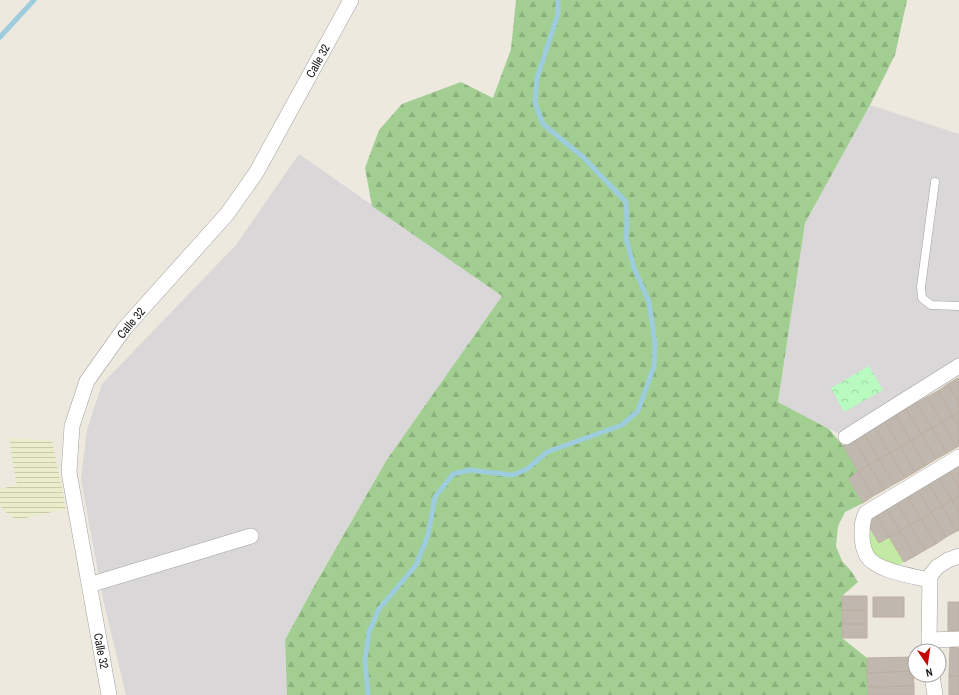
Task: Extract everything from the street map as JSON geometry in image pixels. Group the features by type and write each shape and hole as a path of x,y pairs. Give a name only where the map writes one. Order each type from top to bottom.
{"street":[{"name":"Calle 32","path":"109,695 69,472 72,426 87,381 124,329 227,214 256,173 351,0"},
{"path":"846,437 959,366"},
{"path":"930,580 896,572 873,562 867,556 863,545 863,518 866,513 959,457"},
{"path":"89,585 251,536"},
{"path":"929,643 930,576 937,567 948,560 959,556"},
{"path":"939,643 959,639"},
{"path":"933,683 934,695"}],"lane":[{"path":"935,182 922,287 922,298 931,305 959,306"}],"shaded area":[{"path":"870,105 959,134 959,364 841,435 778,402 805,223"},
{"path":"299,154 502,296 386,461 316,582 285,640 287,695 126,695 103,599 81,479 87,430 102,384 236,245"}],"green space":[{"path":"516,0 907,0 895,55 870,105 805,223 778,402 829,429 843,446 858,471 849,480 863,503 845,512 838,526 836,546 842,561 858,582 842,596 842,638 867,658 868,695 287,695 285,640 313,588 386,461 502,296 372,206 365,168 379,130 402,104 461,82 493,98 511,49"},
{"path":"869,366 883,390 844,412 831,388"},
{"path":"9,438 52,441 66,509 16,520 2,509 0,489 17,485"},
{"path":"864,518 879,543 889,537 904,562 883,574 854,524"}],"building":[{"path":"958,378 959,379 959,403 948,384"},
{"path":"948,384 959,403 959,412 952,416 938,391"},
{"path":"938,391 952,416 942,422 927,397"},
{"path":"927,397 942,422 932,428 916,403"},
{"path":"916,403 932,428 921,434 906,409"},
{"path":"906,409 921,434 911,441 896,415"},
{"path":"959,412 959,427 952,416"},
{"path":"896,415 911,441 900,447 885,421"},
{"path":"952,416 959,427 959,446 957,447 942,422"},
{"path":"885,421 900,447 890,453 875,428"},
{"path":"942,422 957,447 947,453 932,428"},
{"path":"875,428 890,453 879,459 864,434"},
{"path":"932,428 947,453 936,459 921,434"},
{"path":"864,434 879,459 869,465 854,440"},
{"path":"921,434 936,459 925,466 911,441"},
{"path":"854,440 869,465 858,471 843,446"},
{"path":"911,441 925,466 915,472 900,447"},
{"path":"900,447 915,472 905,478 890,453"},
{"path":"890,453 905,478 894,484 879,459"},
{"path":"879,459 894,484 884,490 869,465"},
{"path":"959,464 959,488 948,469"},
{"path":"869,465 884,490 873,496 858,471"},
{"path":"948,469 959,488 959,496 952,500 937,475"},
{"path":"858,471 873,496 863,503 849,479"},
{"path":"937,475 952,500 942,506 927,481"},
{"path":"927,481 942,506 931,512 916,487"},
{"path":"916,487 931,512 921,519 906,494"},
{"path":"906,494 921,519 910,525 895,499"},
{"path":"959,496 959,512 952,500"},
{"path":"895,499 910,525 900,531 885,506"},
{"path":"952,500 959,512 959,530 957,531 942,506"},
{"path":"885,506 900,531 889,537 874,512"},
{"path":"942,506 957,531 946,537 931,512"},
{"path":"874,512 889,537 879,543 864,518"},
{"path":"931,512 946,537 936,544 921,519"},
{"path":"921,519 936,544 925,550 910,525"},
{"path":"910,525 925,550 915,556 900,531"},
{"path":"900,531 915,556 904,562 889,537"},
{"path":"842,596 867,596 867,610 842,610"},
{"path":"873,597 904,597 904,617 873,617"},
{"path":"948,602 959,602 959,631 948,631"},
{"path":"842,610 867,610 867,624 842,624"},
{"path":"842,624 867,624 867,638 842,638"},
{"path":"950,647 959,648 959,676 949,676"},
{"path":"907,657 907,671 867,673 867,658"},
{"path":"907,671 907,683 914,683 914,686 868,687 867,673"},
{"path":"949,676 959,676 959,695 949,695"},
{"path":"914,686 914,695 868,695 868,687"}],"waterway":[{"path":"0,37 34,0"},
{"path":"368,695 365,661 369,632 379,609 416,565 428,535 435,497 453,474 470,470 513,475 527,469 547,452 622,425 638,411 654,366 655,344 649,302 634,268 626,238 626,202 583,157 543,124 535,103 537,78 558,14 558,0"}]}
